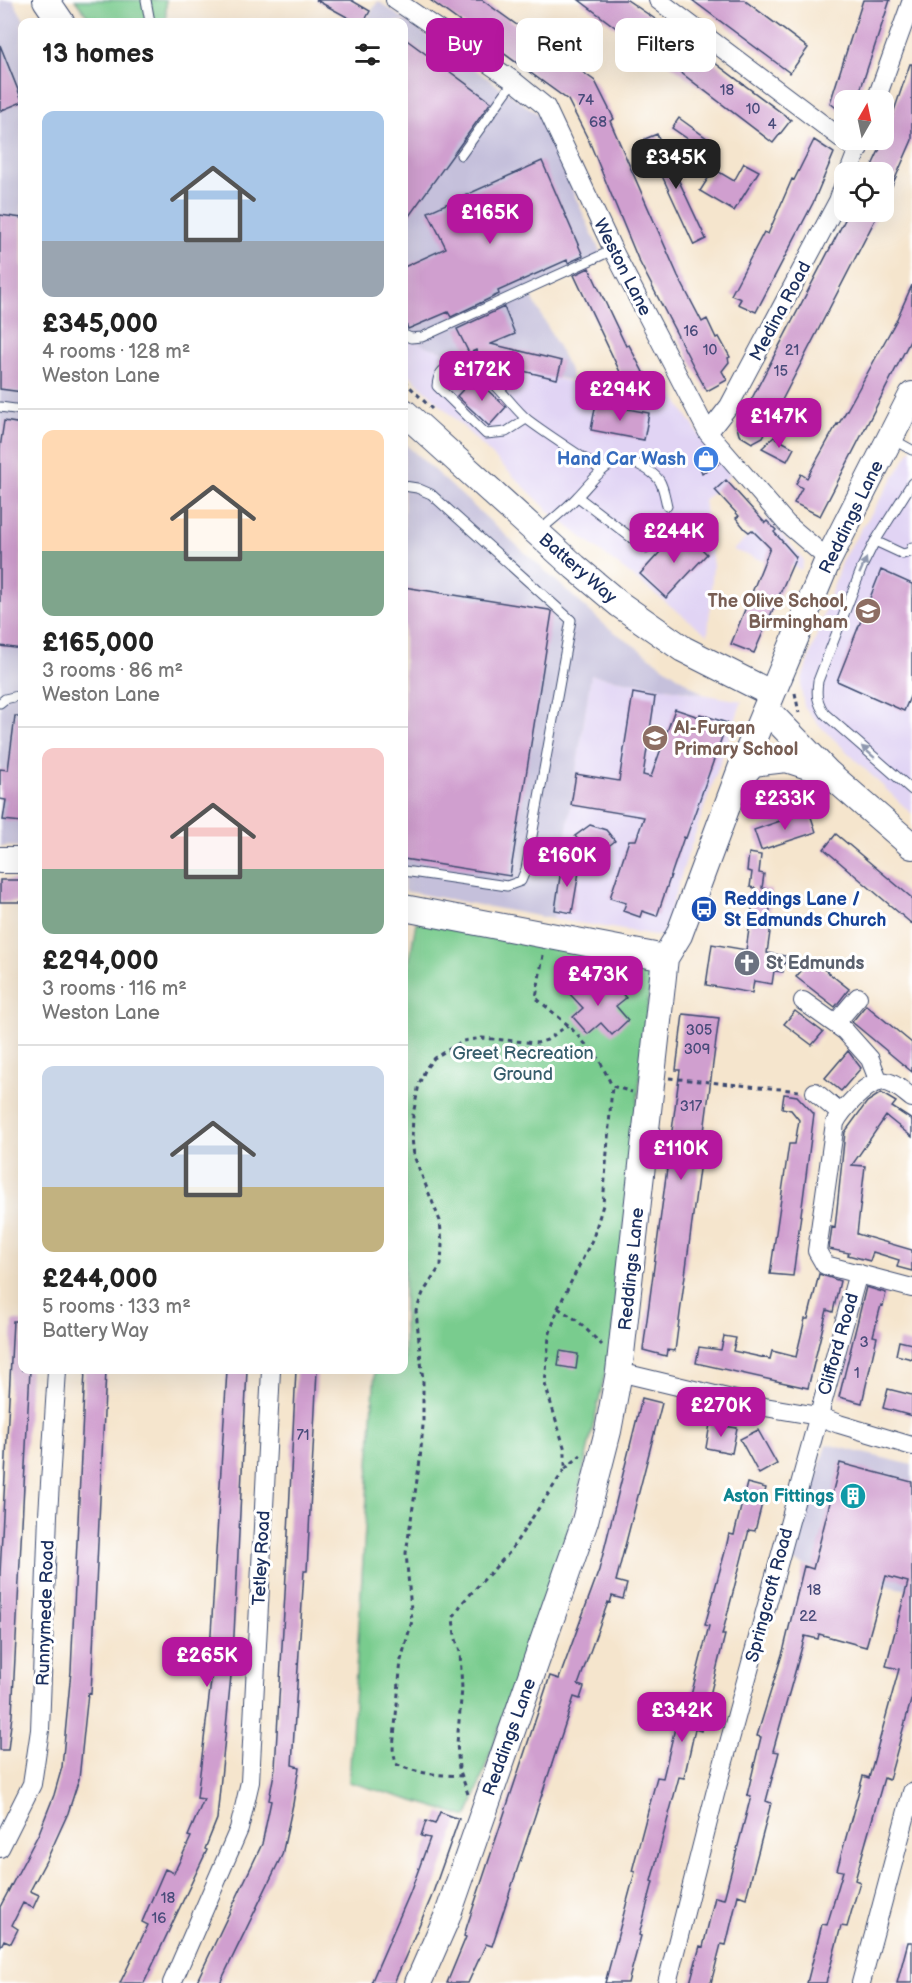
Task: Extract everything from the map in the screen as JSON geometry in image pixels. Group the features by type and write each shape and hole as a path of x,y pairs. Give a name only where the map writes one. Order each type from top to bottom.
{"street":[{"path":"46,0 58,18"},
{"name":"Weston Lane","path":"395,0 514,81 546,107 613,250 708,433 786,523 821,553 827,562"},
{"path":"658,0 834,126"},
{"path":"880,90 912,0"},
{"name":"Medina Road","path":"708,433 729,406 834,209"},
{"name":"Reddings Lane","path":"418,1983 447,1917 585,1521 608,1431 619,1372 665,958 679,935 737,780 827,562 900,436 912,395"},
{"name":"Battery Way","path":"408,421 619,604 683,649 769,701 826,772"},
{"path":"737,780 753,763 780,759 791,759 826,772 912,846"},
{"path":"0,860 18,860"},
{"path":"408,909 665,958"},
{"path":"835,1024 858,997"},
{"path":"803,1001 846,1030 870,1059 879,1082"},
{"path":"912,1098 889,1083 879,1082 866,1089 840,1113 835,1123 816,1251 825,1265 912,1288"},
{"path":"814,1092 840,1113"},
{"name":"Clifford Road","path":"818,1416 858,1273"},
{"path":"619,1372 765,1407 818,1416 912,1446"},
{"name":"Runnymede Road","path":"0,1848 32,1784 40,1730 48,1515 57,1374"},
{"name":"Tetley Road","path":"172,1983 239,1829 250,1782 271,1374"},
{"name":"Springcroft Road","path":"667,1983 715,1794 818,1416"},
{"path":"861,1983 912,1792"}],"lane":[{"path":"146,0 149,18"},
{"path":"461,154 514,81"},
{"path":"408,337 422,338 613,250"},
{"path":"526,419 506,432 486,434 437,386 438,376 442,370 461,365 481,372 526,419 601,470"},
{"path":"0,407 18,409"},
{"path":"537,532 578,497 601,470 622,460 634,462 650,471 662,482 667,506"},
{"path":"912,483 863,565 818,681 816,694 818,704 825,714 912,790"},
{"path":"408,487 431,494 571,620 526,868 521,881 507,886 408,872"},
{"path":"578,497 646,549"},
{"path":"875,542 903,554 909,552 912,547"},
{"path":"0,703 5,699 18,696"}],"path":[{"path":"481,1815 469,1797 459,1768 457,1743 462,1689 461,1663 453,1618 462,1603 508,1554 565,1469 565,1450 545,1384 549,1336 558,1308 593,1238 603,1204 612,1086 599,1059 568,1025 536,998 545,948"},
{"path":"462,1776 433,1775 406,1769 396,1764 393,1749 401,1660 412,1621 406,1553 423,1425 423,1381 417,1311 423,1293 441,1265 442,1244 440,1221 414,1156 413,1115 419,1084 426,1068 434,1058 447,1049 463,1041 483,1038 537,1043 548,1040 568,1025"},
{"path":"612,1086 814,1092"},
{"path":"558,1308 578,1321 600,1342 619,1372"}],"shaded area":[{"path":"0,0 13,0 23,18 18,18 18,847 0,846"},
{"path":"378,1 402,18 367,18"},
{"path":"408,22 426,35 426,72 479,72 538,114 604,260 530,293 569,368 573,381 428,347 408,338"},
{"path":"408,338 428,347 481,361 629,395 666,384 706,445 731,475 704,500 713,566 708,635 552,514 408,373"},
{"path":"408,447 606,626 703,694 591,675 553,919 408,892"},
{"name":"The Olive School, Birmingham","path":"912,448 912,814 818,724 804,706 801,689 802,679 842,560"},
{"path":"768,519 804,560 801,570 767,554 764,561 733,550"},
{"name":"Al-Furqan Primary School","path":"591,675 742,701 662,936 553,919"},
{"path":"826,1444 912,1465 912,1591 834,1574 793,1562"}],"green space":[{"path":"75,0 166,0 166,18 89,18"},
{"name":"Greet Recreation Ground","path":"416,922 652,964 613,1338 572,1520 468,1817 349,1782 375,1374 408,1374 408,971"}],"building":[{"path":"316,0 351,0 370,11 366,18 349,18"},
{"path":"430,0 482,0 516,24 516,62 504,54 504,18 455,18"},
{"path":"579,0 627,0 654,18 615,18 615,27"},
{"path":"692,0 744,0 808,48 790,73"},
{"path":"863,0 890,0 860,90 834,90"},
{"path":"408,41 426,54 426,72 450,72 491,102 408,217"},
{"path":"0,45 18,90 18,104 0,111"},
{"path":"716,64 791,120 773,143 680,72 716,72"},
{"path":"910,64 912,64 912,140 894,181 894,162 874,162 879,150 894,150 894,111"},
{"path":"529,72 582,72 595,81 614,119 610,121 678,276 702,322 707,319 716,338 719,337 730,357 722,371 727,380 707,391 638,259 589,141 568,100"},
{"path":"834,91 834,106 830,103"},
{"path":"679,118 708,139 701,148 672,128"},
{"path":"657,134 706,239 694,245 645,139"},
{"path":"814,140 834,153 813,203 756,312 738,304 741,299 731,295 764,232 768,234 792,179 794,180"},
{"path":"542,161 583,256 568,263 567,260 498,291 499,294 451,317 448,312 408,329 408,265 446,248 428,212"},
{"path":"744,163 759,171 734,211 700,191 714,169 734,181"},
{"path":"0,215 18,217 18,391 0,389"},
{"path":"844,222 874,222 763,437 752,443 739,435 737,427"},
{"path":"589,268 626,346 629,345 653,386 630,393 574,275"},
{"path":"912,285 912,337 820,516 794,503 802,488 796,484 801,474 807,478 847,410 896,321"},
{"path":"504,307 515,334 491,344 562,361 557,379 481,361 476,350 469,353 457,329"},
{"path":"474,378 506,407 489,426 457,396"},
{"path":"596,403 649,413 644,440 591,430"},
{"path":"4,421 18,423 18,648 0,646 0,448"},
{"path":"774,437 794,448 787,461 762,448"},
{"name":"Hand Car Wash","path":"706,448 718,464 702,473 696,455"},
{"path":"726,480 765,523 767,521 776,530 774,532 796,557 754,653 731,644 770,548 752,530 749,532 745,529 736,518 739,516 715,490"},
{"path":"681,529 707,554 666,598 640,574"},
{"path":"881,570 912,584 912,692 904,711 837,681"},
{"path":"408,588 552,612 510,876 408,860"},
{"path":"633,693 655,697 643,775 651,777 675,709 727,723 657,916 642,911 640,917 623,911 626,903 610,898 629,840 636,840 644,817 571,805 576,774 619,781"},
{"path":"15,716 18,716 18,822 3,820 6,800 0,799 0,769 8,770"},
{"path":"809,811 816,832 761,850 754,830"},
{"path":"590,825 606,830 615,841 593,858 575,836"},
{"path":"836,834 912,898 912,924 824,849"},
{"name":"St Edmunds","path":"749,853 761,855 759,873 764,874 762,888 772,890 769,917 772,918 767,953 786,956 783,972 774,971 772,984 754,981 752,993 706,985 712,944 746,950 755,888 750,887 752,872 747,871"},
{"path":"562,863 580,866 572,913 555,910"},
{"path":"0,880 18,880 18,902 0,902"},
{"path":"811,959 849,989 835,1007 796,977"},
{"path":"582,978 596,994 611,981 626,998 616,1006 628,1020 612,1035 601,1023 588,1034 573,1017 583,1008 567,991"},
{"path":"866,1005 912,1043 912,1072 852,1022"},
{"path":"795,1011 823,1032 812,1045 784,1024"},
{"path":"683,1014 719,1018 675,1351 667,1350 666,1356 643,1350 680,1070 676,1070"},
{"path":"848,1051 861,1068 841,1091 825,1078"},
{"path":"881,1093 896,1102 892,1107 912,1120 912,1137 886,1116 852,1165 865,1166 857,1234 912,1250 912,1271 897,1267 899,1260 873,1252 870,1261 829,1249 832,1227 835,1228 845,1132 867,1102"},
{"path":"784,1094 797,1096 814,1114 793,1276 770,1274 789,1144 795,1144 799,1120 791,1110 782,1108"},
{"path":"819,1274 840,1281 833,1312 827,1310 808,1388 696,1363 699,1347 721,1350 724,1336 736,1338 733,1351 770,1359 772,1351 796,1357"},
{"path":"866,1287 886,1293 873,1336 877,1337 862,1403 839,1397"},
{"path":"13,1321 18,1321 18,1374 30,1374 12,1715 8,1750 0,1750 0,1573"},
{"path":"899,1341 912,1344 912,1359 896,1355"},
{"path":"560,1351 578,1354 576,1369 558,1366"},
{"path":"85,1374 106,1374 91,1694 88,1693 79,1779 68,1813 30,1891 39,1895 33,1908 23,1903 12,1925 18,1929 11,1943 4,1940 0,1948 0,1907 39,1833 62,1767 71,1671"},
{"path":"227,1374 247,1374 233,1655 217,1819 205,1849 207,1850 144,1983 120,1983 148,1925 142,1922 165,1869 174,1873 191,1837 188,1836 204,1799 197,1798 211,1681 213,1650 210,1650"},
{"path":"296,1374 317,1374 307,1571 304,1571 292,1765 299,1767 293,1804 282,1855 220,1983 196,1983 262,1844 275,1768"},
{"path":"888,1389 912,1395 912,1416 883,1408"},
{"path":"642,1398 662,1403 616,1581 627,1584 623,1599 612,1596 610,1603 608,1602 578,1685 584,1687 580,1699 574,1697 492,1946 486,1944 468,1983 447,1983 466,1937 464,1936 467,1926 550,1676 559,1679 599,1570"},
{"path":"710,1424 737,1428 732,1453 706,1448"},
{"path":"758,1430 777,1464 759,1474 740,1439"},
{"path":"840,1463 912,1482 912,1697 889,1780 884,1778 855,1880 860,1882 847,1927 841,1926 826,1983 807,1983 822,1924 827,1925 843,1871 837,1870 863,1776 869,1778 899,1669 886,1666 908,1582 886,1576 866,1647 819,1634 818,1639 805,1636 773,1751 779,1752 766,1801 771,1803 746,1898 738,1895 726,1945 721,1944 711,1983 690,1983 700,1946 703,1947 715,1897 724,1899 751,1796 747,1795 761,1737 757,1736 784,1648 804,1566 813,1569"},
{"path":"747,1483 766,1488 755,1531 749,1530 722,1635 725,1635 701,1731 695,1729 684,1778 679,1777 651,1881 653,1882 639,1935 641,1936 628,1983 605,1983 635,1872 632,1871 657,1777 663,1778 675,1728 682,1730 709,1626 705,1625 729,1534 734,1535"},
{"path":"440,1812 459,1819 431,1898 394,1983 371,1983 410,1893 430,1838 421,1836 426,1821 435,1824"},
{"path":"908,1942 912,1942 912,1983 897,1983"}],"place":[{"name":"Hand Car Wash","path":"706,459"},
{"name":"The Olive School, Birmingham","path":"868,611"},
{"name":"Al-Furqan Primary School","path":"655,738"},
{"name":"Reddings Lane / St Edmunds Church","path":"704,909"},
{"name":"St Edmunds","path":"747,963"},
{"name":"Aston Fittings","path":"853,1496"}]}
